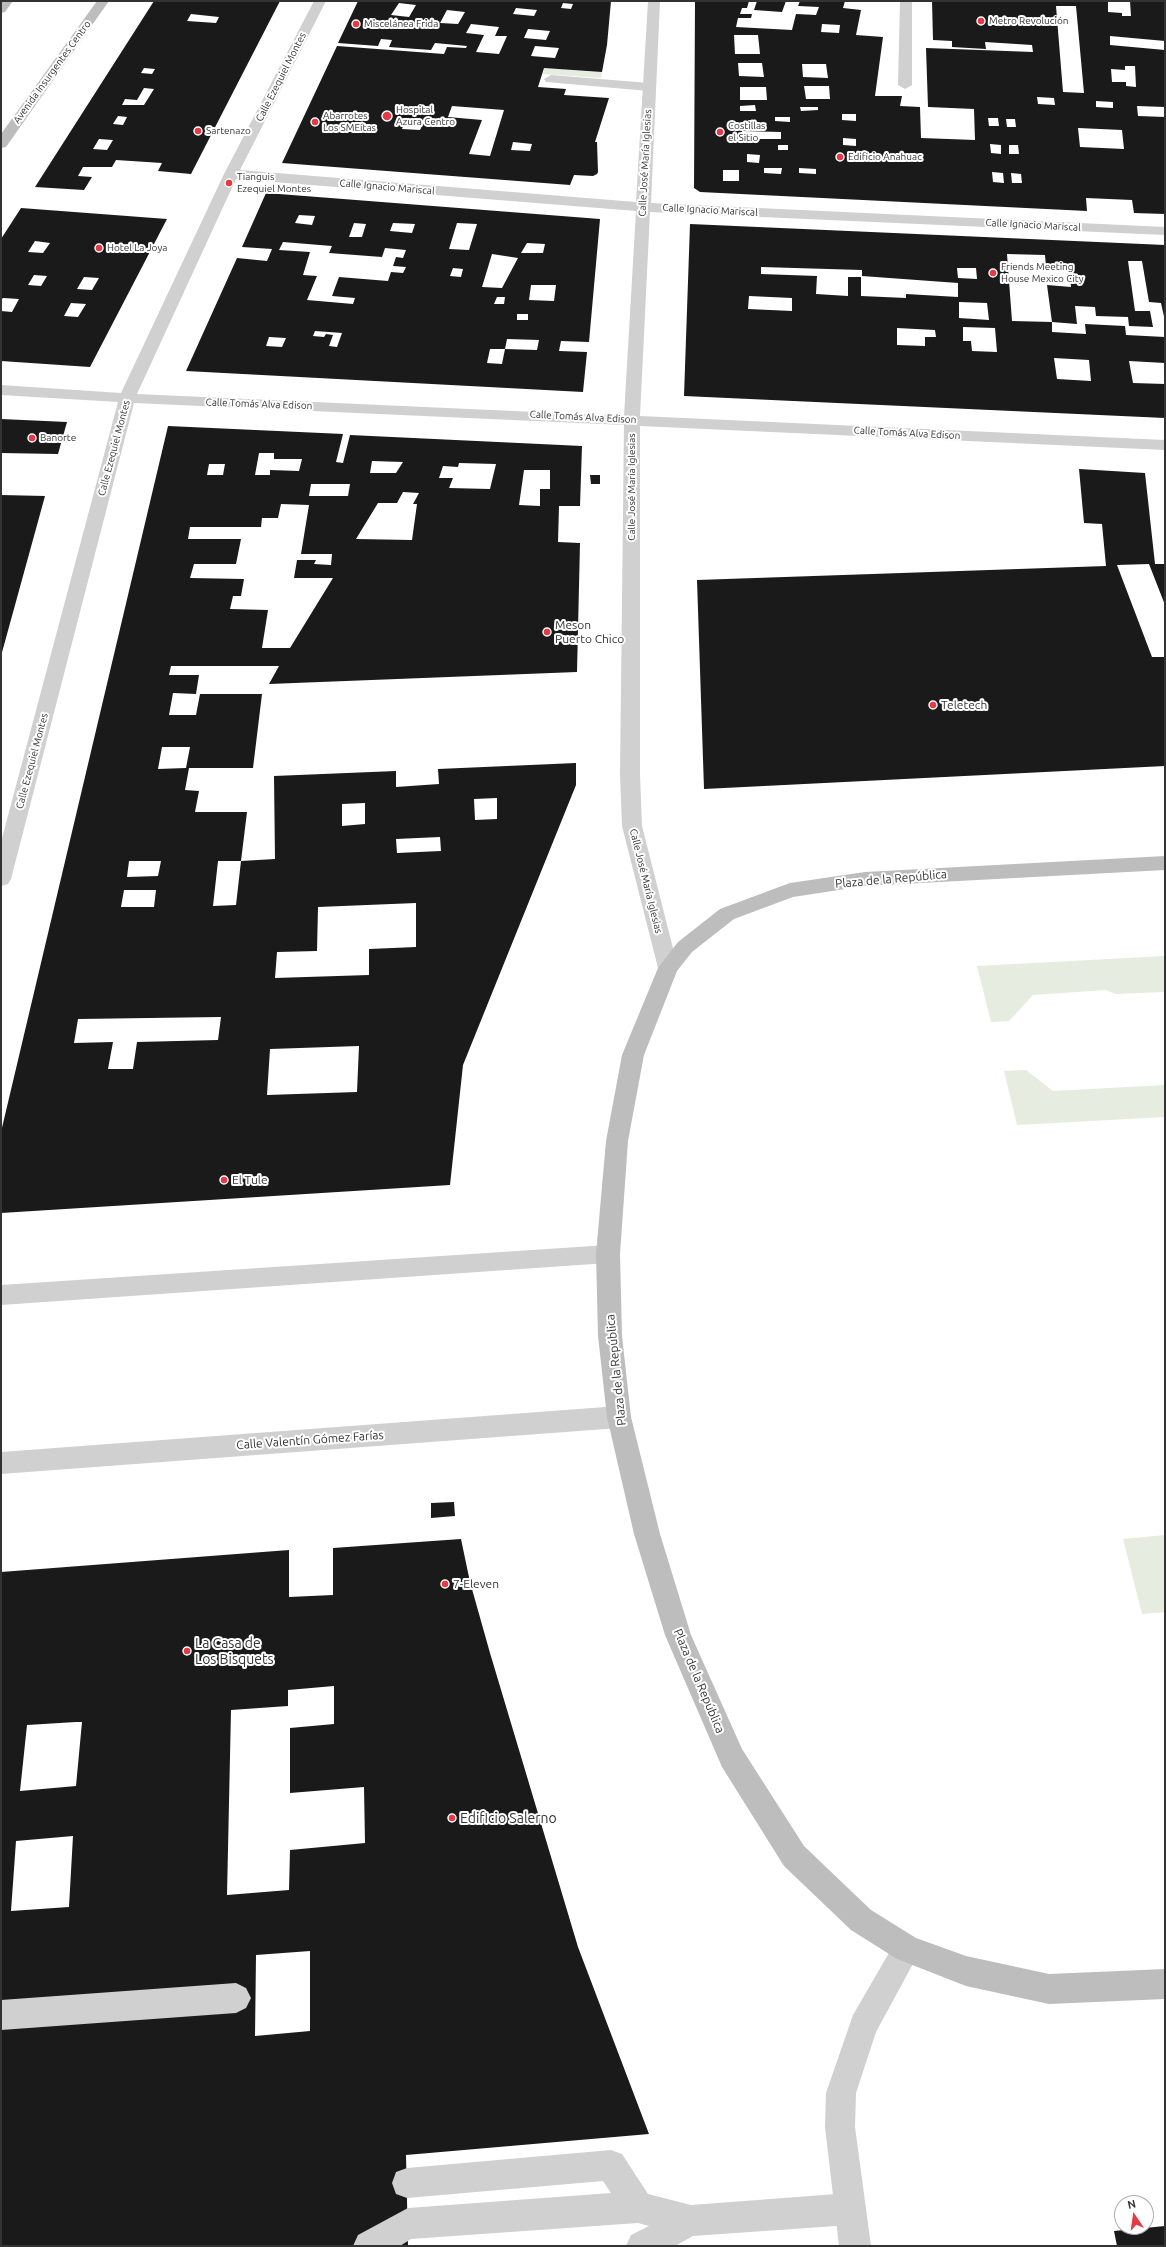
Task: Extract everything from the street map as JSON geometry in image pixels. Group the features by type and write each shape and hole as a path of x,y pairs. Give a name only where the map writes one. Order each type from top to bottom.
{"main road":[{"path":"1,9 7,1"},
{"name":"Avenida Insurgentes Centro","path":"1,144 103,1"},
{"name":"Plaza de la República","path":"1165,863 865,879 790,890 727,914 685,947 668,968 632,1054 617,1141 608,1254 610,1336 619,1417 647,1534 678,1635 732,1758 794,1856 861,1920 907,1949 966,1971 1049,1989 1165,1984"}],"street":[{"name":"Calle Ezequiel Montes","path":"1,879 127,398 232,174 320,1"},
{"name":"Calle José María Iglesias","path":"654,1 632,420 630,774 632,826 668,968"},
{"path":"905,85 906,1"},
{"path":"551,79 649,87"},
{"name":"Calle Ignacio Mariscal","path":"232,174 643,207 1165,231"},
{"name":"Calle Tomás Alva Edison","path":"1,390 127,398 1165,445"},
{"path":"1,1295 608,1254"},
{"name":"Calle Valentín Gómez Farías","path":"1,1463 619,1417"},
{"path":"855,2246 840,2127 841,2093 863,2025 907,1949"},
{"path":"1,2015 236,1998"},
{"path":"407,2183 611,2165 638,2207"},
{"path":"369,2246 408,2224 638,2207 691,2221 850,2209"},
{"path":"642,2246 691,2221"}],"shaded area":[{"path":"544,68 602,72 601,78 543,74"},
{"path":"1165,956 1165,992 1115,994 1106,990 1033,995 1009,1021 991,1022 977,966"},
{"path":"1026,1070 1053,1091 1165,1085 1165,1117 1017,1125 1004,1071"},
{"path":"1165,1535 1165,1612 1142,1614 1123,1539"}],"building":[{"path":"154,1 280,1 191,174 158,171 162,163 116,160 112,167 83,167 78,176 92,177 84,190 35,187","holes":["191,14 219,17 216,23 187,21","144,68 155,69 152,74 141,73","144,88 154,89 144,105 122,105 125,99 137,100","118,116 127,117 123,125 113,124","99,139 113,140 107,150 93,149"]},
{"path":"358,1 611,1 607,45 602,72 544,68 538,87 566,89 564,95 609,98 595,142 597,142 597,174 593,176 574,175 570,185 282,163 337,46 444,54 447,47 466,48 467,46 435,43 431,50 389,47 392,40 381,39 378,46 338,43","holes":["399,3 416,5 409,17 391,15","563,3 573,4 571,9 561,8","516,8 537,10 534,16 513,14","447,10 465,12 458,24 440,23","471,24 499,27 495,36 507,36 499,54 476,52 484,35 466,33","528,29 550,31 546,40 524,38","535,46 559,48 555,58 531,56","452,106 504,110 490,156 469,154 482,120 448,117","405,121 424,122 420,130 402,129","513,142 532,144 530,151 511,150"]},
{"path":"695,1 749,1 747,8 742,8 740,14 752,14 751,18 738,18 736,27 792,30 796,14 816,15 819,7 798,6 800,1 845,1 843,8 861,10 856,35 883,37 875,96 902,96 900,106 920,107 921,138 975,140 974,109 928,107 926,48 1033,52 1032,45 985,42 986,49 952,47 952,41 933,40 932,1 1108,2 1108,12 1122,13 1122,16 1131,16 1130,1 1165,1 1165,41 1110,36 1110,45 1165,50 1165,107 1137,106 1138,116 1165,117 1165,214 1134,213 1132,200 1086,198 1087,211 700,192 694,188","holes":["1056,6 1076,6 1084,93 1063,92","822,24 840,25 839,33 821,32","734,35 758,35 760,54 735,54","738,63 762,63 764,77 739,76","802,64 826,64 828,78 803,77","1125,66 1135,66 1136,87 1126,86 1126,82 1112,82 1111,69 1125,70","804,86 829,86 830,99 806,99","740,87 766,87 767,100 740,100","1037,97 1054,98 1055,105 1038,104","1096,101 1113,102 1113,108 1096,107","755,105 756,111 740,111 740,106","800,107 818,107 818,110 801,111","842,114 856,114 856,121 842,120","775,117 790,117 790,122 775,121","988,118 998,118 999,126 989,126","1006,119 1015,119 1016,127 1007,127","1078,128 1122,130 1124,149 1080,147","742,131 781,132 781,139 742,139","843,138 856,139 856,146 843,145","990,144 1001,145 1001,154 991,153","778,145 788,145 788,150 778,150","1009,145 1018,145 1019,154 1009,154","747,154 760,155 759,163 747,162","764,168 782,168 781,174 764,173","799,168 816,169 816,174 799,173","723,170 739,170 739,181 723,181","992,172 1003,173 1004,183 993,182","1011,173 1021,174 1022,183 1012,183"]},
{"path":"757,1 786,1 782,12 754,10"},
{"path":"266,193 600,219 589,342 561,341 559,351 587,352 583,392 186,371 237,258 267,261 272,249 242,247","holes":["299,215 315,216 312,225 295,223","354,223 366,224 362,237 349,237","393,223 415,224 412,233 390,231","457,223 477,224 469,250 449,249","283,242 332,246 329,253 382,257 385,248 406,250 403,258 396,257 393,266 406,267 403,273 391,272 388,281 339,277 332,296 355,298 353,304 307,300 317,276 303,275 310,252 279,250","527,243 545,244 543,253 521,253","492,254 518,258 502,288 482,287","453,268 463,269 461,277 450,276","531,285 556,285 554,301 529,300","497,297 505,297 504,304 494,304","517,314 528,314 528,320 517,320","315,331 342,333 337,347 329,346 333,335 326,334 324,337 313,336","269,337 286,338 282,347 266,346","507,339 539,340 537,350 505,349","490,349 505,349 502,364 487,363"]},
{"path":"21,208 167,219 90,367 1,361 1,311 12,312 19,299 3,298 1,300 1,239","holes":["35,241 50,243 43,253 28,252","34,275 47,276 41,286 28,285","84,277 99,278 92,290 77,289","71,303 86,304 78,317 64,316"]},
{"path":"690,224 1165,245 1165,321 1161,303 1149,302 1142,261 1128,261 1135,311 1150,311 1153,327 1129,326 1128,317 1096,316 1095,307 1075,306 1077,324 1052,322 1052,332 1086,334 1085,324 1125,326 1126,335 1165,337 1165,363 1129,361 1133,383 1165,384 1165,418 684,396","holes":["1007,254 1045,255 1046,267 1069,268 1071,287 1047,285 1052,322 1012,321","761,267 862,270 862,276 958,283 958,297 906,294 906,298 861,296 861,277 848,277 848,296 816,294 817,276 761,274","957,268 976,268 977,279 958,278","749,296 792,298 792,311 748,309","959,302 987,303 989,320 959,318","963,327 995,328 997,352 972,351 971,341 963,341","897,328 935,330 936,337 925,337 925,346 897,345","1054,358 1089,360 1091,381 1057,379"]},
{"name":"Banorte","path":"1,419 67,422 58,454 1,453"},
{"path":"168,426 343,434 336,462 343,463 350,435 582,446 580,506 559,506 558,542 580,543 577,672 269,684 279,666 171,666 169,675 199,675 196,694 173,693 169,715 196,715 200,694 262,694 253,768 189,768 185,790 199,791 195,812 247,812 241,861 275,859 274,776 396,771 396,787 439,784 438,769 576,763 576,785 463,1065 450,1185 1,1213 1,1132","holes":["259,453 274,453 274,459 302,459 299,471 270,470 270,475 255,475","372,461 403,462 396,473 370,473","459,463 496,464 490,489 449,488 453,478 439,478 443,466 458,467","209,464 225,464 223,475 207,475","524,470 550,470 550,489 540,489 540,506 519,505","311,484 350,484 348,496 309,496","403,492 419,493 413,504 417,504 412,540 356,539 378,503 397,503","281,504 309,505 301,554 332,554 331,565 314,564 316,560 297,560 294,578 333,578 290,648 262,648 268,610 230,609 233,596 241,596 244,579 190,578 194,564 236,564 241,539 188,539 190,527 261,527 262,518 278,518","162,747 190,747 186,768 158,769","497,798 497,819 475,820 474,799","365,803 365,824 342,826 342,804","440,837 441,851 397,853 396,839","129,861 161,861 158,876 127,877","218,861 241,861 236,905 213,906","124,890 156,890 154,907 121,907","416,903 416,947 369,949 369,975 275,978 277,952 317,951 318,907","221,1017 218,1040 137,1042 133,1069 108,1069 113,1042 74,1043 78,1019","359,1046 357,1092 267,1095 270,1049"]},
{"name":"Teletech","path":"1079,469 1145,473 1155,564 1165,564 1165,605 1149,564 1117,565 1152,657 1165,657 1165,766 704,789 697,580 1106,566 1102,524 1084,523"},
{"path":"590,475 600,475 600,484 591,484"},
{"path":"1,495 45,496 1,656"},
{"path":"454,1502 455,1516 431,1518 431,1503"},
{"path":"461,1539 470,1582 490,1653 578,1947 649,2134 406,2155 408,2246 1,2246 1,1572 289,1550 289,1597 333,1595 333,1548","holes":["334,1686 334,1724 290,1728 290,1793 364,1787 365,1843 290,1850 289,1890 227,1895 231,1710 288,1706 288,1690","82,1722 76,1786 20,1791 27,1725","73,1836 69,1907 11,1911 16,1841","310,1951 310,2031 255,2036 256,1955"]},
{"path":"1165,2226 1165,2246 1117,2246 1115,2235 1154,2235 1154,2227"}],"place":[{"name":"Metro Revolución","path":"981,21"},
{"name":"Miscelánea Frida","path":"356,24"},
{"name":"Hospital Azura Centro","path":"387,116"},
{"name":"Abarrotes Los SMEítas","path":"315,122"},
{"name":"Sartenazo","path":"198,131"},
{"name":"Costillas el Sitio","path":"720,132"},
{"name":"Edificio Anahuac","path":"840,157"},
{"name":"Tianguis Ezequiel Montes","path":"229,183"},
{"name":"Hotel La Joya","path":"99,248"},
{"name":"Friends Meeting House Mexico City","path":"993,273"},
{"name":"Banorte","path":"32,438"},
{"name":"Meson Puerto Chico","path":"547,632"},
{"name":"Teletech","path":"933,705"},
{"name":"El Tule","path":"224,1180"},
{"name":"7-Eleven","path":"445,1584"},
{"name":"La Casa de Los Bisquets","path":"187,1651"},
{"name":"Edificio Salerno","path":"452,1818"}]}
